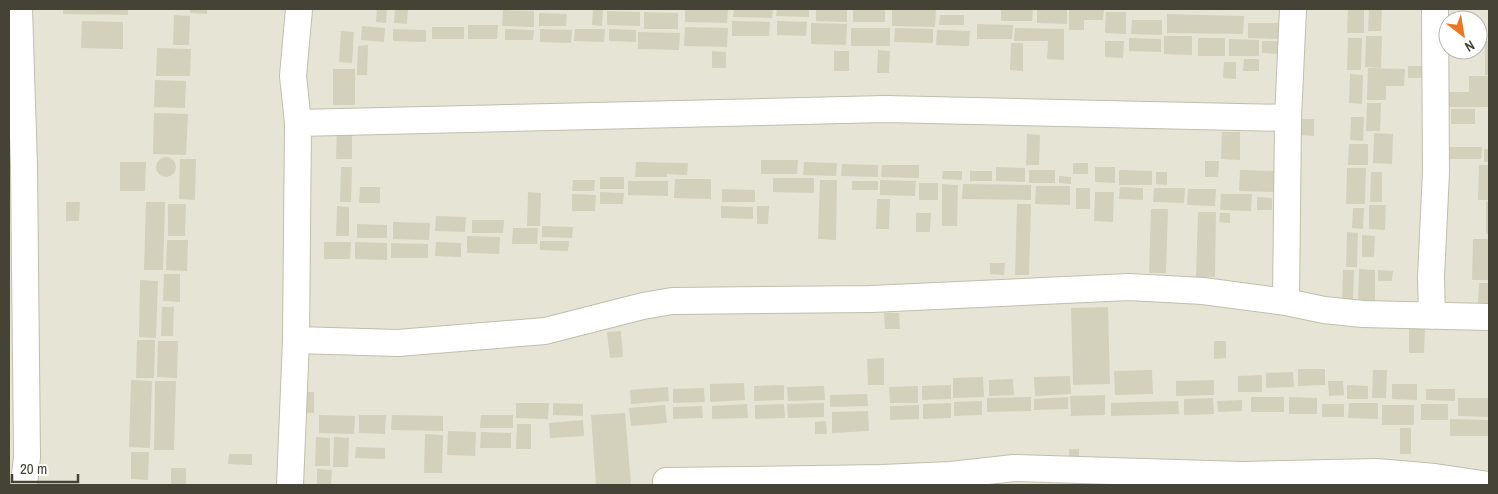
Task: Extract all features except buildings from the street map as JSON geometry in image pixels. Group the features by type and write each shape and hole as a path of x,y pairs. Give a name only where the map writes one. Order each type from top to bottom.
{"street":[{"path":"19,9 16,106 18,457 24,485"},
{"path":"290,485 296,340 298,123 293,76 298,9"},
{"path":"1286,302 1288,118 1293,9"},
{"path":"1432,316 1436,172 1435,9"},
{"path":"298,123 885,109 1288,118"},
{"path":"296,340 398,343 545,331 643,306 672,301 871,299 1128,288 1203,291 1353,313 1489,317"},
{"path":"666,481 882,478 1014,468 1242,475 1377,472 1435,477 1489,485"}],"shaded area":[{"path":"9,9 1489,9 1489,485 9,485"}]}
